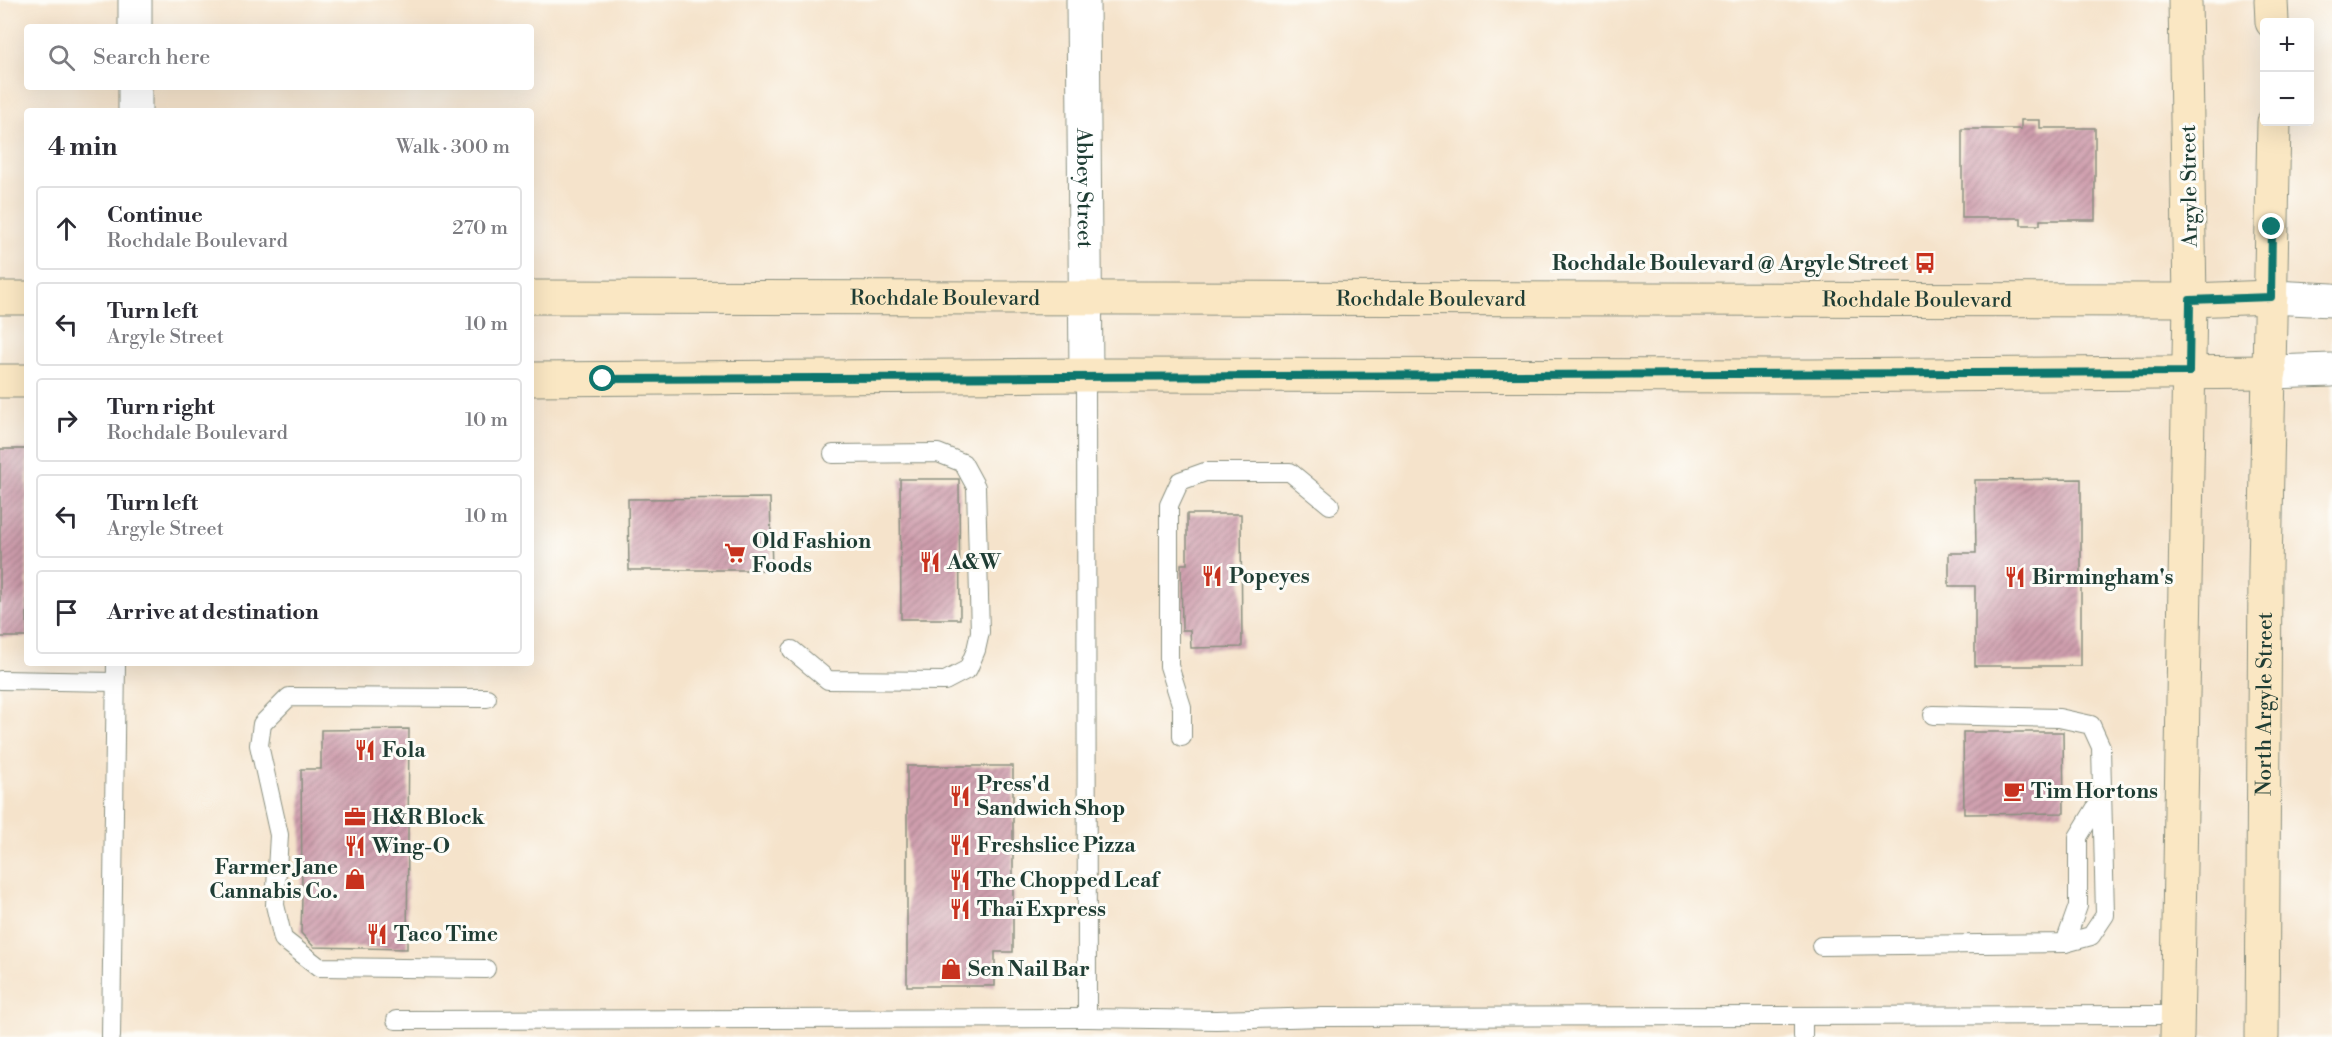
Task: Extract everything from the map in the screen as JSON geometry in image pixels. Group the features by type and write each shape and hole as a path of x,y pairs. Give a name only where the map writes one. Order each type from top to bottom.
{"street":[{"path":"135,0 135,24"},
{"name":"Abbey Street","path":"1083,0 1086,375"},
{"name":"Argyle Street","path":"2185,0 2189,372"},
{"path":"2271,0 2272,18"},
{"path":"135,90 135,108"},
{"path":"2270,372 2274,126"},
{"name":"Rochdale Boulevard","path":"534,297 2190,300 2271,297 2332,300"},
{"path":"0,298 24,298"},
{"path":"534,379 1086,375 1810,376 2332,370"},
{"path":"2177,1026 2189,372"},
{"name":"North Argyle Street","path":"2262,1037 2265,569 2270,372"},
{"path":"0,381 24,381"}],"lane":[{"path":"1086,375 1087,1018"},
{"path":"792,650 828,680 945,681 968,669 980,632 976,487 963,463 938,453 833,454"},
{"path":"1182,737 1182,707 1169,666 1169,505 1180,482 1204,472 1290,472 1330,505"},
{"path":"111,1037 116,666"},
{"path":"0,680 115,682"},
{"path":"486,969 320,967 283,939 275,905 279,835 259,745 262,724 290,697 487,698"},
{"path":"1821,946 2065,943 2091,936 2105,915 2101,747 2091,725 2059,718 1933,715"},
{"path":"2065,943 2078,906 2078,837 2103,796"},
{"path":"1803,1016 1803,1037"},
{"path":"396,1020 1087,1018 1216,1020 1322,1017 1803,1016 2177,1026"}],"building":[{"path":"2021,120 2040,120 2040,128 2095,128 2095,220 2040,220 2040,225 2021,225 2021,218 1962,218 1962,129 2021,129"},
{"path":"0,449 24,449 24,637 0,637"},
{"name":"A&W","path":"900,479 959,479 960,619 901,619"},
{"name":"Birmingham's","path":"2081,479 2081,666 1975,666 1975,586 1949,586 1949,553 1976,553 1975,480"},
{"path":"770,498 772,570 629,570 628,499"},
{"name":"Popeyes","path":"1187,514 1241,514 1242,647 1191,648 1190,630 1182,630 1181,564 1187,564"},
{"path":"409,729 407,949 314,947 301,933 301,769 321,769 321,730"},
{"name":"Tim Hortons","path":"1963,732 2063,732 2064,813 1964,814"},
{"path":"907,766 1013,766 1013,952 995,952 995,986 907,986"}],"place":[{"name":"Rochdale Boulevard @ Argyle Street","path":"1925,263"},
{"name":"Old Fashion Foods","path":"735,553"},
{"name":"A&W","path":"930,562"},
{"name":"Popeyes","path":"1212,576"},
{"name":"Birmingham's","path":"2015,577"},
{"name":"Fola","path":"365,750"},
{"name":"Tim Hortons","path":"2014,791"},
{"name":"Press'd Sandwich Shop","path":"960,796"},
{"name":"H&R Block","path":"355,817"},
{"name":"Freshslice Pizza","path":"960,845"},
{"name":"Wing-O","path":"355,846"},
{"name":"Farmer Jane Cannabis Co.","path":"355,879"},
{"name":"The Chopped Leaf","path":"960,880"},
{"name":"Thaï Express","path":"960,909"},
{"name":"Taco Time","path":"377,934"},
{"name":"Sen Nail Bar","path":"951,969"}],"route":[{"path":"603,379 1086,375 1810,376 2189,372 2190,300 2271,297 2272,227"}]}
